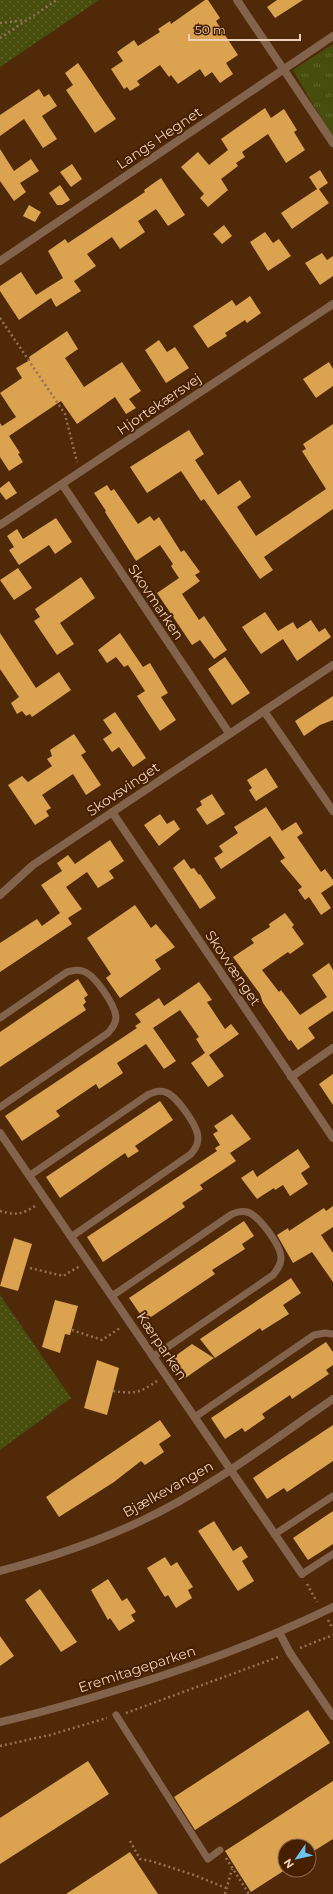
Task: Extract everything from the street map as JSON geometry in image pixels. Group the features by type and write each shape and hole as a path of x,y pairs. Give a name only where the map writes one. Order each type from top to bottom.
{"street":[{"path":"237,0 333,143"},
{"name":"Langs Hegnet","path":"0,261 333,36"},
{"name":"Hjortekærsvej","path":"0,525 333,304"},
{"name":"Skovmarken","path":"62,484 229,734"},
{"name":"Skovsvinget","path":"0,895 33,865 333,666"},
{"path":"264,711 333,811"},
{"name":"Skovvænget","path":"112,812 333,1138"},
{"path":"291,1077 333,1048"},
{"name":"Kærparken","path":"0,1133 302,1574"},
{"name":"Bjælkevangen","path":"0,1571 44,1560 101,1539 137,1523 185,1498 333,1399"},
{"name":"Eremitageparken","path":"0,1722 81,1701 172,1673 279,1632 333,1608"},
{"path":"279,1632 290,1653 333,1716"}],"lane":[{"path":"0,1018 67,972 76,970 92,975 113,1006 116,1017 114,1025 108,1033 0,1108"},
{"path":"29,1176 150,1094 158,1091 166,1092 174,1096 196,1127 198,1138 197,1146 191,1154 71,1237"},
{"path":"112,1296 232,1214 241,1211 248,1212 257,1217 278,1248 281,1258 280,1266 273,1275 153,1357"},
{"path":"195,1417 314,1335 325,1333 333,1334"},
{"path":"275,1534 333,1496"},
{"path":"302,1574 333,1554"},
{"path":"116,1715 208,1859 220,1850"}],"path":[{"path":"0,38 57,0"},
{"path":"0,22 27,20"},
{"path":"0,318 65,414 80,472"},
{"path":"0,1211 11,1214 23,1213 45,1199"},
{"path":"30,1268 63,1276 88,1262"},
{"path":"72,1330 102,1340 129,1322"},
{"path":"113,1391 131,1394 144,1390 166,1376"},
{"path":"0,1746 50,1735 116,1715 290,1653 333,1635"},
{"path":"130,1841 140,1859 151,1861 194,1875 226,1888"},
{"path":"220,1850 249,1894"},
{"path":"224,1894 232,1868"}],"green space":[{"path":"0,0 99,0 0,67"},
{"path":"333,44 333,139 293,70"},
{"path":"0,1295 71,1398 0,1450"}],"building":[{"path":"205,0 208,0 220,18 216,21 238,55 226,63 233,74 220,83 212,72 205,77 200,69 178,84 171,75 169,77 160,65 137,81 140,85 130,91 127,87 124,89 111,69 123,61 117,52 134,40 138,46 160,32 158,29 170,21 171,24"},
{"path":"277,0 303,0 275,18 267,7"},
{"path":"78,63 116,119 95,133 66,90 73,85 65,73"},
{"path":"39,89 44,97 49,94 57,106 42,116 57,139 43,148 24,119 0,136 0,115"},
{"path":"265,108 271,118 284,109 297,130 294,132 305,150 286,163 268,134 242,152 245,157 236,163 238,166 221,179 228,190 208,207 200,198 204,194 181,167 198,152 209,165 228,150 221,139"},
{"path":"0,149 14,171 31,159 39,171 20,183 26,192 14,201 0,181"},
{"path":"72,164 82,179 71,187 60,172"},
{"path":"320,170 328,183 319,189 329,203 292,229 281,213 317,189 309,177"},
{"path":"161,178 185,215 168,226 156,209 138,221 145,232 120,249 112,237 87,254 96,266 74,281 81,291 56,307 51,298 19,320 0,291 0,286 21,272 36,295 63,278 48,251 65,239 68,243 145,192 144,190"},
{"path":"60,185 70,200 62,205 57,205 49,193"},
{"path":"29,205 41,212 35,222 23,216"},
{"path":"224,225 232,236 222,244 213,234"},
{"path":"265,232 273,243 279,239 291,256 268,271 250,242"},
{"path":"322,253 327,260 333,256 333,276 320,285 305,263"},
{"path":"250,296 261,313 247,323 245,320 225,333 227,336 208,348 193,326 232,300 236,306"},
{"path":"67,331 78,349 65,358 84,387 122,362 141,391 129,399 136,408 126,414 115,397 77,424 61,401 9,436 20,453 18,454 23,462 9,471 0,457 0,423 2,426 16,417 0,393 22,378 16,368 30,360 29,357"},
{"path":"159,340 167,352 175,347 189,368 166,383 145,350"},
{"path":"329,362 333,369 333,386 316,398 303,379"},
{"path":"333,424 333,509 264,557 273,570 260,579 204,499 201,501 181,471 147,493 130,467 189,430 204,454 195,460 218,495 240,480 251,497 237,507 256,536 326,489 302,451 306,449 303,444"},
{"path":"9,481 17,493 6,500 0,492 0,488"},
{"path":"107,485 111,491 114,489 138,524 150,516 154,521 159,517 181,552 184,550 200,572 195,575 200,581 182,594 199,620 204,616 227,650 214,659 200,640 192,645 157,593 179,578 171,566 173,564 160,545 136,561 105,512 106,511 94,493"},
{"path":"56,518 72,542 55,554 49,545 19,565 9,550 14,547 7,536 17,529 23,539"},
{"path":"18,568 32,588 14,600 0,580"},
{"path":"81,577 95,598 60,623 74,644 57,655 34,621 40,617 35,609"},
{"path":"265,612 278,631 293,622 297,629 311,620 319,632 325,628 331,637 297,661 283,639 261,654 242,627"},
{"path":"0,633 36,688 59,672 71,690 32,717 30,714 26,716 22,711 17,714 11,703 19,697 0,669"},
{"path":"120,633 143,667 150,663 168,693 161,697 176,720 160,731 137,696 145,691 128,665 124,667 116,657 107,663 98,650"},
{"path":"225,657 250,693 232,705 208,669"},
{"path":"333,696 333,720 320,725 304,736 295,721"},
{"path":"115,712 146,758 133,767 119,747 112,752 103,739 112,733 103,720"},
{"path":"74,734 86,752 81,755 101,785 86,795 73,774 42,795 51,808 46,811 49,816 35,825 8,785 22,776 28,782 52,766 47,759 52,756 50,750"},
{"path":"266,768 278,787 256,801 249,790 252,788 247,780"},
{"path":"212,794 225,814 207,825 196,809 202,805 200,801"},
{"path":"266,807 282,831 296,822 303,833 297,837 321,872 325,869 333,880 333,885 321,893 331,908 321,915 309,897 305,900 298,890 302,887 280,861 285,858 270,836 221,869 214,858 223,852 219,846 238,833 234,827"},
{"path":"160,814 167,824 174,820 180,829 159,846 144,825"},
{"path":"110,840 124,861 109,871 114,878 98,888 87,872 66,887 82,909 68,918 72,924 0,972 0,943 37,919 42,926 60,913 41,885 62,871 57,863 68,855 75,864"},
{"path":"184,859 191,869 194,868 199,875 200,874 216,898 200,909 173,868"},
{"path":"135,905 151,928 156,924 175,947 155,960 161,969 120,998 106,978 111,974 87,938"},
{"path":"285,913 294,925 292,927 304,944 290,954 288,952 262,970 279,992 281,990 300,1015 327,997 312,975 329,963 333,970 333,1011 308,1028 315,1038 298,1050 291,1040 289,1041 263,1003 260,994 233,957 254,943 251,939 270,927 269,924"},
{"path":"78,979 88,995 84,998 86,1002 83,1005 86,1010 0,1067 0,1032"},
{"path":"199,982 212,1000 207,1002 225,1029 231,1024 239,1034 209,1055 224,1076 208,1087 191,1063 205,1053 196,1039 199,1037 180,1010 153,1028 176,1061 164,1069 146,1044 117,1063 123,1073 99,1089 96,1084 56,1111 60,1116 22,1141 5,1116 137,1028 135,1026 141,1022 135,1014 159,998 164,1006"},
{"path":"333,1074 333,1105 319,1084"},
{"path":"160,1101 173,1120 135,1146 139,1151 128,1158 125,1153 60,1198 46,1177"},
{"path":"232,1114 251,1139 230,1153 236,1161 200,1185 203,1189 182,1203 185,1207 103,1262 87,1237 217,1151 215,1148 220,1145 213,1134 218,1131 214,1126"},
{"path":"298,1149 310,1167 301,1173 308,1184 290,1196 283,1185 275,1190 274,1188 257,1199 241,1178 253,1170 257,1177"},
{"path":"333,1206 333,1227 321,1235 333,1253 333,1282 312,1252 293,1263 277,1235 288,1228 289,1231 324,1208 326,1211"},
{"path":"244,1221 254,1236 242,1244 245,1249 212,1270 215,1274 145,1321 129,1298"},
{"path":"14,1238 32,1244 18,1291 0,1286"},
{"path":"291,1278 301,1293 283,1305 289,1314 262,1331 260,1328 215,1358 200,1339"},
{"path":"55,1300 78,1306 70,1335 65,1334 60,1353 42,1347"},
{"path":"326,1342 333,1352 333,1365 326,1370 329,1374 292,1399 290,1395 262,1414 265,1418 245,1432 242,1428 225,1439 211,1418"},
{"path":"192,1344 214,1358 184,1379 171,1359"},
{"path":"97,1360 119,1368 107,1415 84,1408"},
{"path":"160,1420 171,1436 159,1444 164,1452 145,1465 141,1461 114,1482 59,1517 46,1497"},
{"path":"333,1425 333,1461 287,1492 284,1488 267,1499 253,1478"},
{"path":"333,1511 333,1544 308,1560 293,1538"},
{"path":"214,1521 233,1551 241,1546 248,1557 242,1561 254,1581 238,1591 198,1531"},
{"path":"165,1557 171,1566 177,1562 193,1587 188,1590 192,1598 176,1608 168,1595 165,1597 147,1568"},
{"path":"108,1579 122,1601 127,1598 136,1612 131,1615 135,1621 119,1631 110,1618 108,1620 91,1590"},
{"path":"40,1589 77,1642 61,1652 25,1600"},
{"path":"0,1636 14,1656 0,1666"},
{"path":"308,1710 330,1743 195,1830 174,1797"},
{"path":"88,1761 109,1794 0,1864 0,1818"},
{"path":"333,1781 333,1839 317,1849 317,1838 277,1838 277,1875 251,1892 225,1851"},
{"path":"130,1852 158,1894 66,1894"}]}
